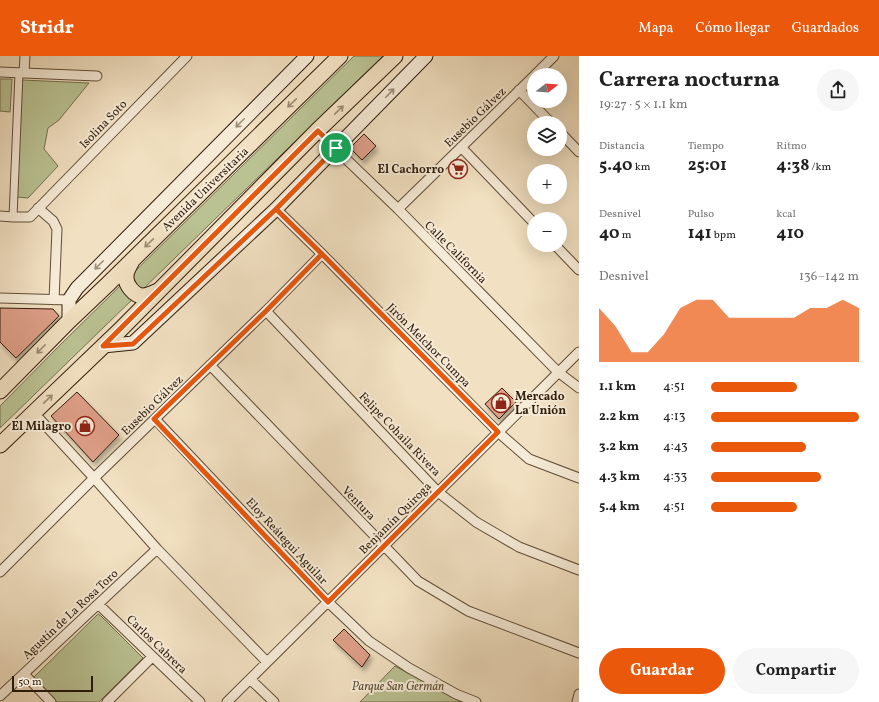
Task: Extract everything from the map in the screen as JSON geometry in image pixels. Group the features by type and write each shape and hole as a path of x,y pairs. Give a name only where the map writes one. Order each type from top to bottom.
{"main road":[{"name":"Avenida Universitaria","path":"69,300 77,288 307,56"},
{"name":"Avenida Universitaria","path":"2,386 340,56"},
{"path":"0,446 103,346 395,56"},
{"path":"103,346 133,344 276,209 426,56"},
{"path":"132,260 126,275 127,284 132,291 139,296 145,296 158,291"},
{"path":"69,300 69,321"}],"street":[{"path":"13,217 21,73 25,56"},
{"name":"Isolina Soto","path":"0,216 30,217 187,56"},
{"name":"Eusebio Gálvez","path":"543,68 554,56"},
{"path":"0,72 97,76"},
{"name":"Eusebio Gálvez","path":"398,209 527,83"},
{"path":"519,90 544,116"},
{"name":"Calle California","path":"318,131 398,209 558,372 579,388"},
{"path":"567,139 579,152"},
{"path":"461,147 527,216"},
{"path":"38,208 53,221 57,229 54,300"},
{"name":"Jirón Melchor Cumpa","path":"276,209 498,432 529,459 579,478"},
{"path":"562,252 579,270"},
{"name":"Eusebio Gálvez","path":"0,572 154,419 266,311 322,254"},
{"path":"0,298 69,300"},
{"name":"Felipe Cohaila Rivera","path":"266,311 438,492 476,522 518,546 579,570"},
{"name":"Benjamín Quiroga","path":"227,702 579,352"},
{"name":"Ventura","path":"210,365 418,581 468,611 579,653"},
{"path":"34,413 157,549 267,662"},
{"name":"Eloy Reátegui Aguilar","path":"154,419 328,602 369,641 409,668 456,694 476,702"},
{"name":"Agustín de La Rosa Toro","path":"0,696 157,549"},
{"name":"Carlos Cabrera","path":"98,604 200,702"},
{"path":"107,702 152,657"},
{"path":"24,674 51,702"},
{"path":"250,679 274,702"},
{"path":"577,702 579,694"}],"green space":[{"path":"354,56 383,56 0,428 0,406"},
{"path":"0,79 12,79 10,112 0,111"},
{"path":"22,80 89,83 59,120 48,128 44,149 58,166 28,198 17,197"},
{"path":"98,614 143,658 99,702 57,702 33,678"},
{"name":"Parque San Germán","path":"395,666 461,702 360,702"}],"building":[{"path":"364,134 376,146 362,160 350,148"},
{"path":"0,308 53,309 59,316 16,358 0,342"},
{"name":"Mercado La Unión","path":"502,388 516,402 499,419 485,404"},
{"name":"El Milagro","path":"77,392 119,435 93,462 51,416"},
{"path":"344,629 370,655 362,667 333,640"}],"place":[{"name":"El Cachorro","path":"458,169"},
{"name":"Mercado La Unión","path":"501,403"},
{"name":"El Milagro","path":"85,426"}],"route":[{"path":"336,148 276,209 322,254 266,311 154,419 328,602 498,432 322,254 298,232 276,209 133,344 103,346 318,131 336,148"}]}
